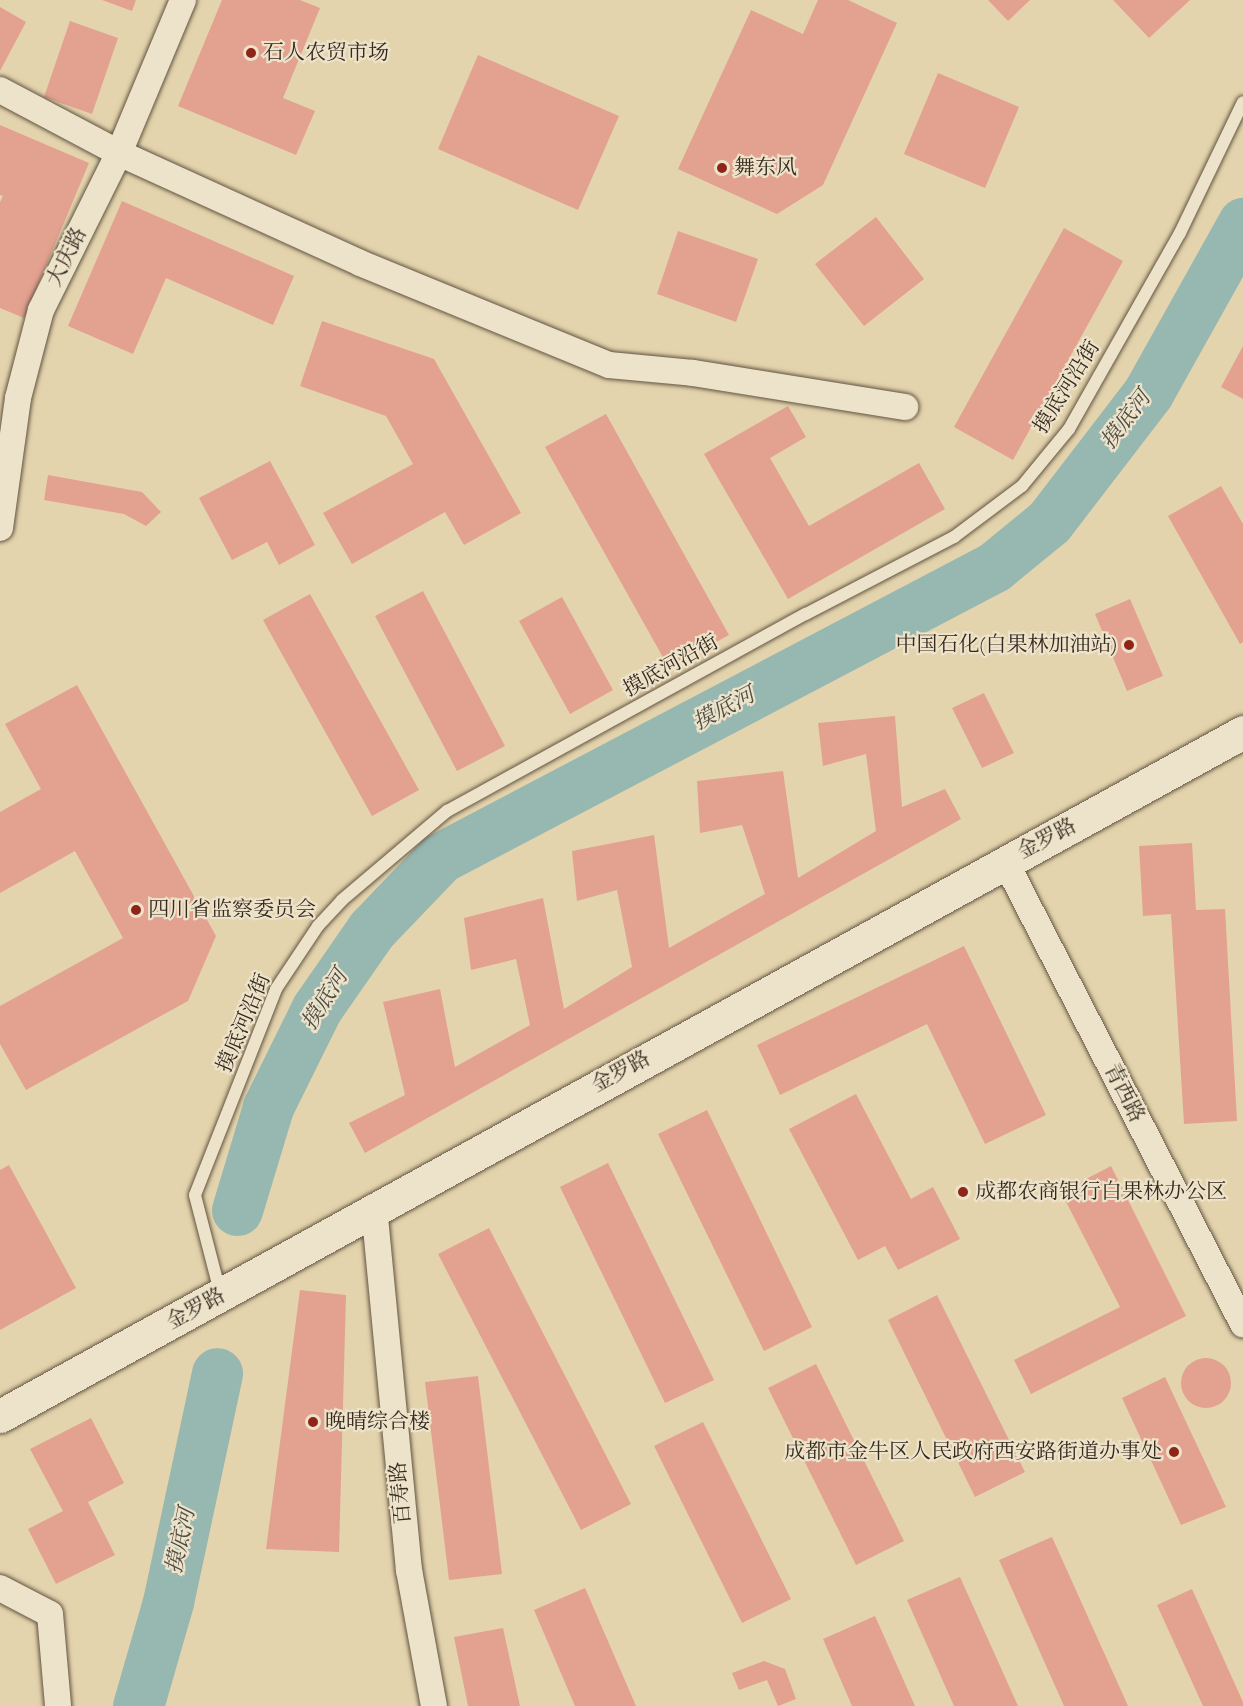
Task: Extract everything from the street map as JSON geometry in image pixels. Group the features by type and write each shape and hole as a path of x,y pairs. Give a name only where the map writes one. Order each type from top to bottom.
{"street":[{"name":"大庆路","path":"0,528 18,398 41,310 119,153 183,0"},
{"path":"0,90 119,153 360,263 609,365 693,373 905,407"},
{"name":"金罗路","path":"0,1416 221,1296 374,1208 1243,732"},
{"name":"青西路","path":"1005,861 1243,1324"},
{"name":"百寿路","path":"374,1208 409,1570 434,1706"},
{"path":"0,1588 50,1614 58,1706"}],"lane":[{"name":"摸底河沿街","path":"221,1296 195,1195 276,989 318,926 342,900 447,811 795,620 954,537 1022,486 1069,429 1180,233 1243,102"}],"building":[{"path":"102,0 136,0 132,11"},
{"name":"石人农贸市场","path":"222,0 300,0 320,8 283,98 315,111 296,155 178,106"},
{"path":"818,0 848,0 897,23 823,185 777,214 678,169 751,10 803,34"},
{"path":"988,0 1030,0 1008,21"},
{"path":"1113,0 1190,0 1149,38"},
{"path":"0,7 26,22 0,71"},
{"path":"70,21 118,38 92,114 44,97"},
{"path":"478,55 619,116 578,210 438,149"},
{"path":"938,73 1019,107 985,188 904,154"},
{"path":"0,125 89,163 24,318 0,308 0,202 3,196 0,195"},
{"path":"122,201 294,276 273,325 166,278 133,354 68,326"},
{"path":"876,217 924,279 864,326 815,264"},
{"path":"1064,228 1123,261 1013,460 954,427"},
{"path":"678,231 758,259 736,322 657,294"},
{"path":"322,321 434,359 521,513 464,545 445,512 352,564 323,513 413,464 386,416 300,386"},
{"path":"1243,346 1243,399 1221,387"},
{"path":"788,406 806,437 770,458 809,526 919,463 945,509 788,599 704,454"},
{"path":"606,414 729,635 669,668 545,447"},
{"path":"270,461 315,545 279,565 267,542 232,560 199,498"},
{"path":"48,475 142,492 161,512 146,526 124,514 44,500"},
{"path":"1221,486 1243,524 1243,642 1240,644 1168,516"},
{"path":"423,591 505,746 457,771 375,616"},
{"path":"310,594 419,790 372,816 263,620"},
{"path":"562,597 613,690 570,714 519,621"},
{"name":"中国石化(白果林加油站)","path":"1130,599 1163,676 1127,691 1095,614"},
{"path":"77,685 216,936 188,1001 26,1090 0,1044 0,1006 123,938 75,851 0,893 0,812 41,789 5,724"},
{"path":"984,693 1014,753 982,768 952,708"},
{"path":"895,716 902,807 945,789 961,819 365,1153 349,1123 405,1095 383,1002 440,989 455,1067 530,1025 516,959 471,970 464,918 543,898 564,1009 632,967 617,890 577,901 572,851 654,835 669,948 765,894 742,825 700,833 697,781 783,771 798,878 876,831 866,754 823,766 818,723"},
{"path":"1192,843 1196,910 1225,909 1237,1121 1184,1124 1171,914 1143,916 1139,846"},
{"path":"964,946 1046,1115 985,1144 927,1024 780,1095 757,1045"},
{"path":"856,1094 911,1199 933,1187 960,1239 898,1270 885,1246 858,1260 789,1129"},
{"path":"707,1110 812,1327 764,1351 658,1134"},
{"path":"608,1163 714,1380 665,1403 560,1187"},
{"path":"9,1165 76,1288 0,1330 0,1170"},
{"path":"1111,1166 1186,1316 1031,1394 1014,1360 1120,1307 1061,1192"},
{"path":"489,1228 631,1504 581,1530 438,1254"},
{"name":"晚晴综合楼","path":"300,1290 346,1295 339,1552 266,1549"},
{"path":"937,1295 1025,1472 975,1497 888,1320"},
{"path":"1201,1358 1211,1358 1224,1365 1231,1378 1231,1388 1224,1401 1211,1408 1201,1408 1192,1404 1185,1397 1181,1388 1181,1378 1185,1369 1192,1362"},
{"path":"816,1364 904,1541 856,1565 768,1388"},
{"path":"478,1376 502,1574 449,1580 425,1382"},
{"name":"成都市金牛区人民政府西安路街道办事处","path":"1165,1377 1226,1507 1181,1525 1122,1398"},
{"path":"91,1418 124,1483 88,1502 115,1555 56,1584 28,1529 63,1511 30,1449"},
{"path":"703,1422 791,1599 742,1623 654,1446"},
{"path":"1052,1537 1128,1706 1064,1706 999,1560"},
{"path":"960,1577 1018,1706 954,1706 907,1600"},
{"path":"585,1588 636,1706 575,1706 534,1610"},
{"path":"1192,1589 1243,1706 1203,1706 1157,1605"},
{"path":"875,1616 915,1706 852,1706 823,1639"},
{"path":"503,1628 520,1706 468,1706 454,1637"},
{"path":"764,1661 785,1669 796,1699 778,1706 767,1680 739,1690 732,1673"}],"waterway":[{"name":"摸底河","path":"237,1210 268,1107 317,1008 372,929 440,858 994,567 1049,522 1148,393 1243,223"},
{"name":"摸底河","path":"138,1706 168,1602 217,1373"}],"place":[{"name":"石人农贸市场","path":"251,53"},
{"name":"舞东风","path":"722,168"},
{"name":"中国石化(白果林加油站)","path":"1129,645"},
{"name":"四川省监察委员会","path":"136,910"},
{"name":"成都农商银行白果林办公区","path":"963,1192"},
{"name":"晚晴综合楼","path":"313,1422"},
{"name":"成都市金牛区人民政府西安路街道办事处","path":"1174,1452"}]}
